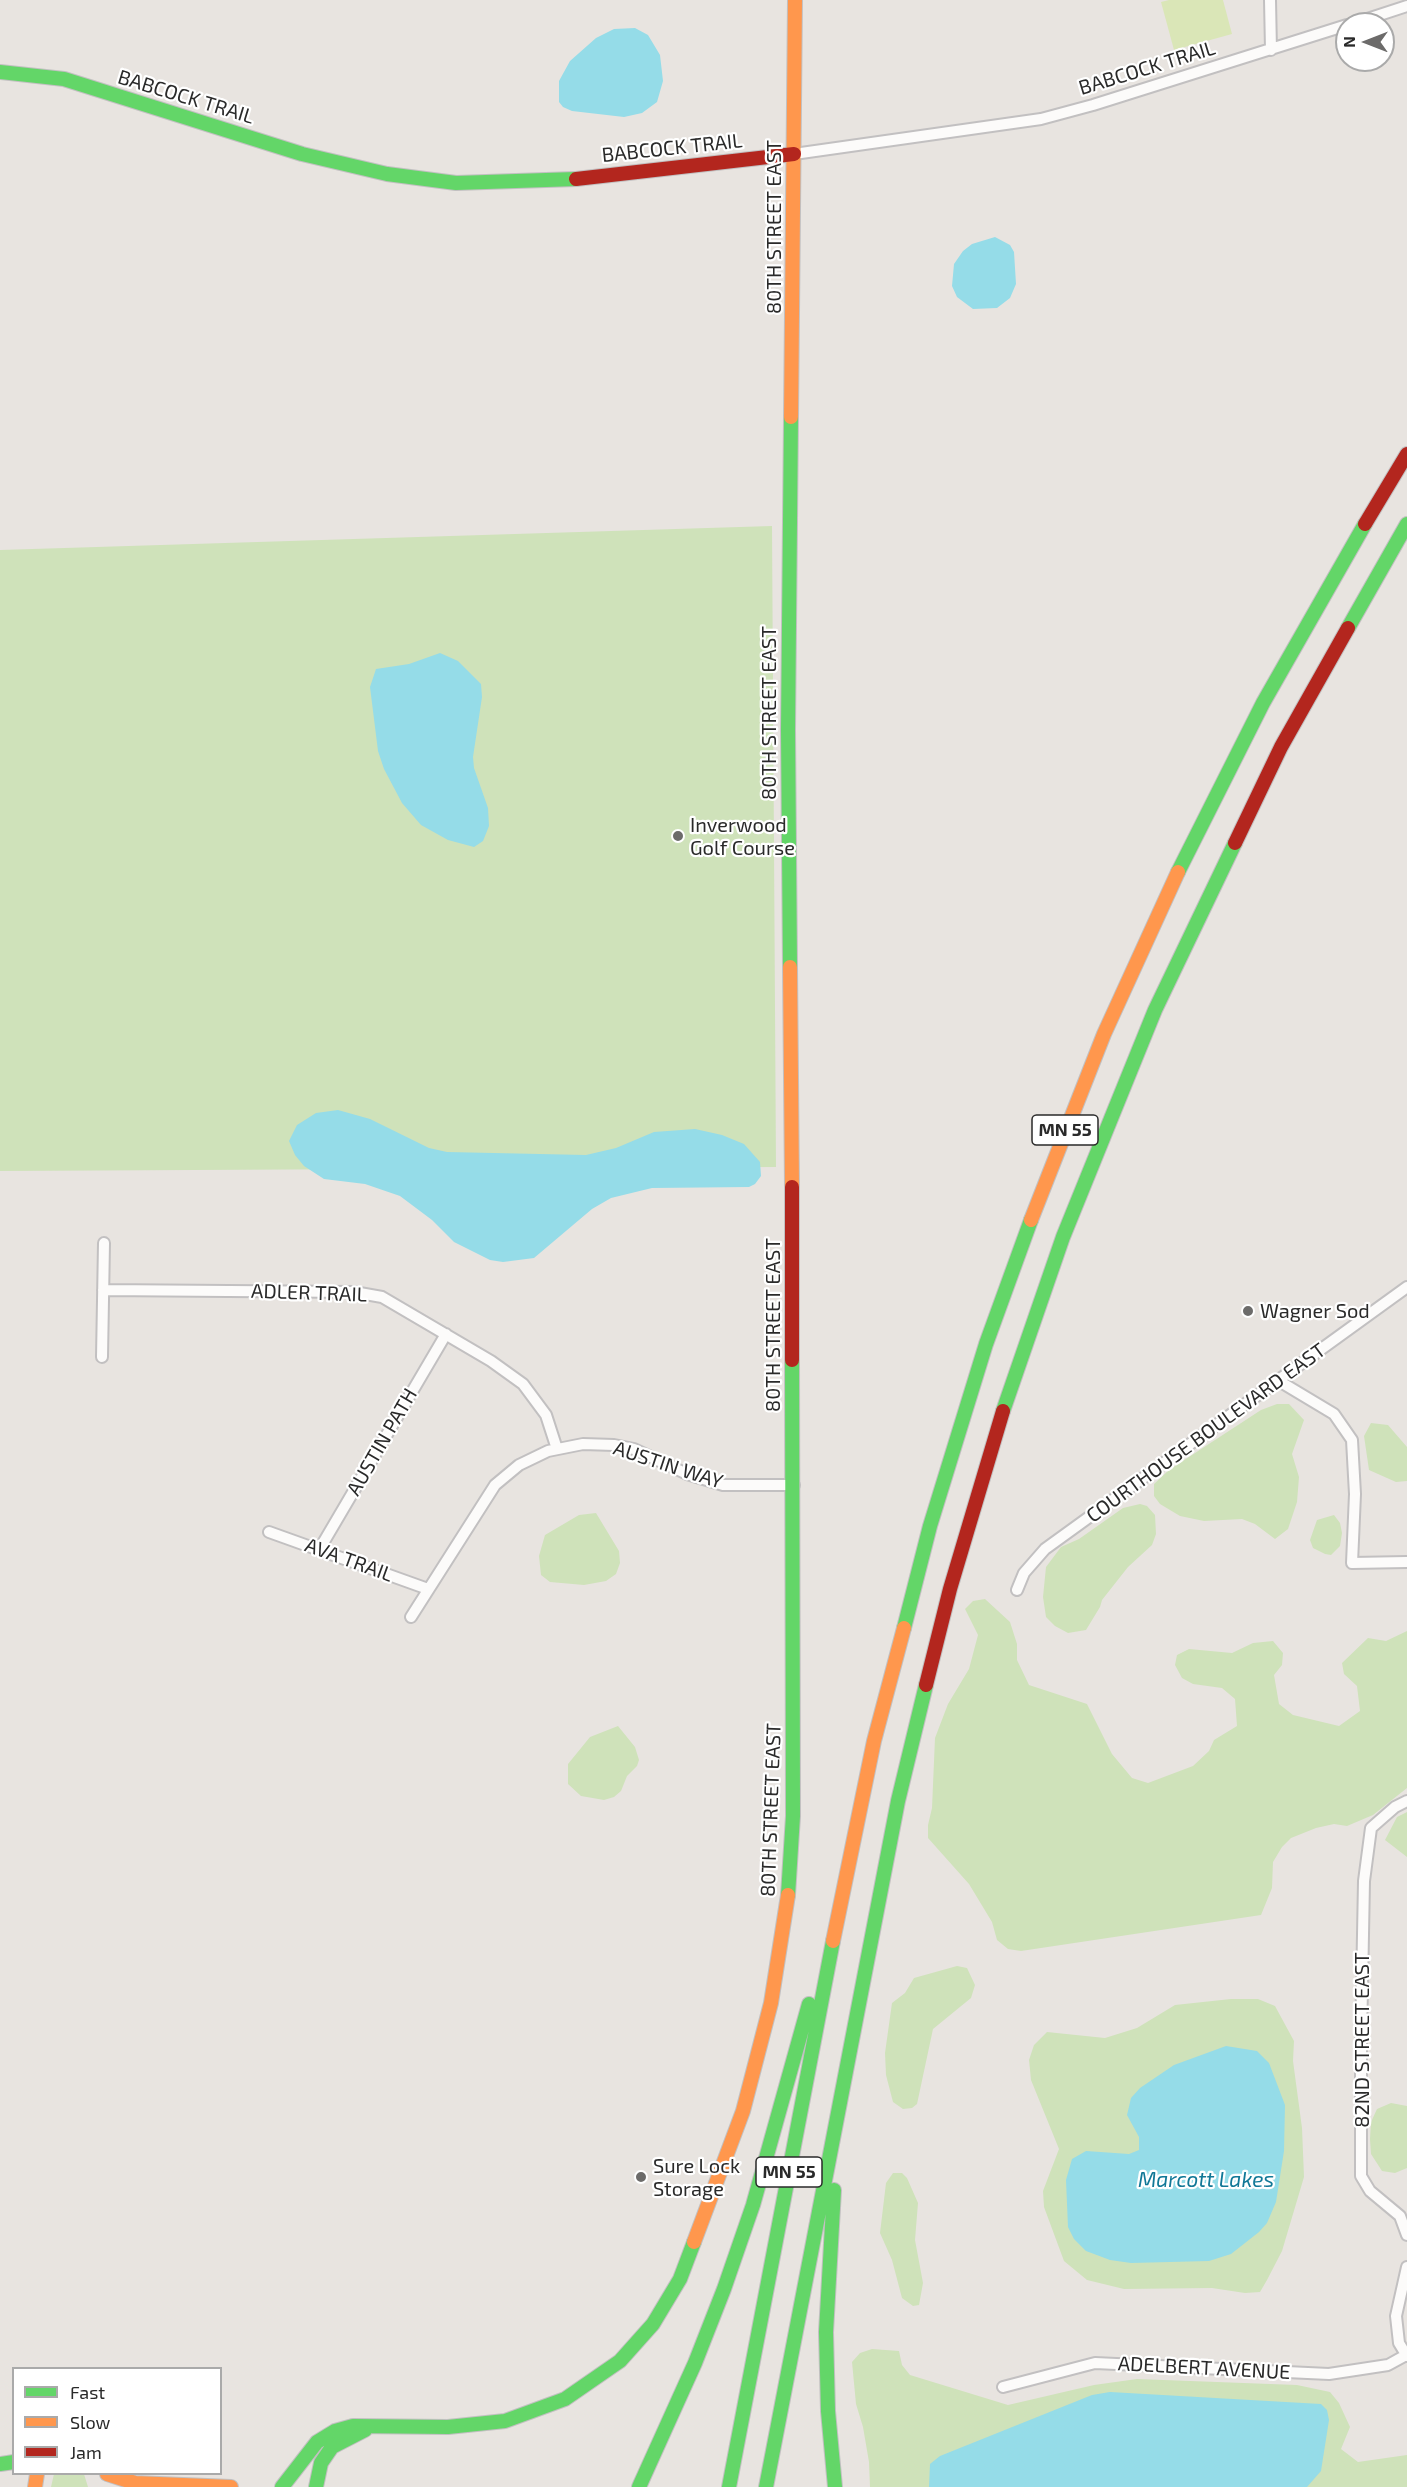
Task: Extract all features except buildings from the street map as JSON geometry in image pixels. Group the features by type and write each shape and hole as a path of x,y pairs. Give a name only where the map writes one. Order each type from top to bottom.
{"main road":[{"name":"80TH STREET EAST","path":"282,2487 310,2450 326,2435 353,2426 485,2424 525,2416 565,2399 601,2376 638,2343 659,2315 680,2278 745,2102 771,2003 789,1892 793,1816 794,1485 788,749 795,0"},
{"name":"BABCOCK TRAIL","path":"0,72 64,79 313,156 387,174 456,183 560,180 794,154"},
{"name":"MN 55","path":"729,2487 849,1857 874,1741 930,1526 986,1344 1056,1152 1133,968 1218,789 1315,608 1407,454"},
{"name":"MN 55","path":"766,2487 884,1873 914,1731 969,1520 1017,1366 1083,1186 1155,1010 1240,827 1321,672 1407,524"},
{"path":"639,2487 699,2354 749,2217 849,1857"},
{"path":"835,2487 826,2376 826,2294 830,2235 846,2088 884,1873"},
{"name":"80TH STREET EAST","path":"316,2487 321,2463 332,2447 350,2435 384,2426"},
{"path":"110,2475 135,2483 231,2487"}],"street":[{"path":"1270,0 1271,50"},
{"path":"1389,12 1407,6"},
{"name":"BABCOCK TRAIL","path":"794,154 1041,119 1335,30"},
{"path":"102,1357 104,1243"},
{"name":"COURTHOUSE BOULEVARD EAST","path":"1017,1590 1024,1573 1045,1549 1407,1287"},
{"name":"ADLER TRAIL","path":"103,1290 364,1293 382,1297 446,1334 523,1384 546,1415 557,1449"},
{"name":"AUSTIN PATH","path":"319,1550 446,1334"},
{"path":"1279,1381 1334,1414 1352,1440 1355,1494 1352,1563 1407,1562"},
{"name":"AUSTIN WAY","path":"411,1617 495,1485 519,1465 557,1449 583,1444 614,1445 643,1453 687,1474 723,1485 794,1485"},
{"name":"AVA TRAIL","path":"269,1532 428,1589"},
{"name":"82ND STREET EAST","path":"1407,1801 1395,1807 1371,1828 1364,1881 1361,2176 1370,2191 1400,2216 1407,2235"},
{"path":"1407,2268 1396,2316 1396,2331 1407,2356"},
{"name":"ADELBERT AVENUE","path":"1003,2387 1095,2363 1329,2374 1388,2365 1407,2356"}],"green space":[{"path":"1223,0 1232,34 1174,50 1161,2"},
{"path":"772,526 776,1167 0,1171 0,550"},
{"path":"1277,1404 1289,1404 1304,1420 1292,1454 1299,1477 1297,1502 1288,1529 1275,1539 1255,1524 1242,1519 1204,1521 1180,1516 1160,1504 1154,1496 1154,1484 1169,1470 1261,1410"},
{"path":"1371,1423 1388,1425 1407,1447 1407,1481 1396,1482 1369,1470 1364,1436"},
{"path":"1140,1504 1147,1506 1155,1515 1156,1534 1152,1545 1128,1567 1102,1600 1086,1630 1068,1633 1055,1626 1046,1617 1043,1597 1046,1567 1061,1547 1079,1539 1123,1508"},
{"path":"596,1513 619,1551 620,1563 616,1574 606,1581 584,1585 550,1582 541,1575 539,1556 545,1535 579,1515"},
{"path":"1334,1515 1340,1523 1342,1533 1340,1546 1331,1555 1313,1548 1310,1540 1317,1520"},
{"path":"985,1599 1010,1622 1017,1644 1017,1660 1029,1685 1087,1704 1112,1754 1132,1778 1148,1783 1193,1766 1209,1751 1214,1740 1237,1726 1235,1699 1222,1688 1193,1684 1182,1678 1175,1665 1177,1655 1189,1649 1232,1653 1253,1643 1273,1641 1283,1653 1282,1665 1274,1675 1279,1704 1293,1715 1339,1726 1360,1711 1357,1686 1344,1674 1342,1663 1368,1638 1386,1641 1407,1631 1407,1788 1373,1815 1347,1826 1334,1824 1291,1838 1273,1862 1272,1888 1261,1915 1021,1951 1008,1949 997,1940 992,1922 969,1884 928,1838 932,1808 935,1738 948,1704 969,1669 978,1635 965,1609 973,1601"},
{"path":"618,1726 635,1747 639,1760 637,1766 627,1776 621,1791 614,1797 604,1800 581,1796 568,1784 568,1764 590,1737"},
{"path":"1407,1812 1407,1857 1385,1840 1397,1817"},
{"path":"957,1966 967,1968 975,1985 971,1998 933,2029 917,2104 912,2108 903,2109 893,2102 886,2075 885,2053 892,2003 905,1993 914,1978"},
{"path":"1231,1999 1258,1999 1275,2006 1294,2041 1293,2061 1302,2128 1304,2177 1282,2251 1260,2292 1245,2293 1212,2288 1124,2289 1087,2280 1064,2261 1044,2207 1043,2191 1059,2149 1031,2080 1029,2060 1034,2045 1047,2032 1105,2038 1137,2028 1175,2005"},
{"path":"1391,2103 1407,2106 1407,2168 1395,2173 1382,2171 1371,2154 1370,2139 1371,2122 1377,2109"},
{"path":"893,2173 902,2173 907,2178 918,2203 915,2240 923,2283 919,2305 913,2306 902,2298 892,2260 880,2233 886,2183"},
{"path":"872,2349 899,2351 902,2365 910,2375 1008,2405 1094,2385 1137,2379 1297,2385 1330,2392 1339,2403 1350,2427 1341,2449 1358,2462 1407,2455 1407,2487 870,2487 869,2462 863,2427 856,2404 852,2362 860,2353"},
{"path":"54,2475 84,2475 88,2487 51,2487"}],"water":[{"path":"635,28 648,35 660,55 663,81 657,102 642,113 624,117 572,111 563,107 559,102 559,81 570,61 596,38 614,29"},
{"path":"995,237 1010,245 1014,252 1016,284 1010,298 997,308 973,309 957,297 952,286 954,264 963,251 972,244"},
{"path":"440,653 458,661 481,684 482,697 473,757 474,768 488,808 489,826 483,841 474,847 448,840 421,825 402,803 384,769 378,751 370,687 376,669 409,664"},
{"path":"338,1110 370,1119 429,1148 447,1152 586,1155 616,1148 654,1132 695,1129 722,1135 744,1144 760,1162 761,1176 755,1184 749,1187 652,1188 611,1198 592,1209 534,1258 503,1262 490,1260 454,1242 432,1220 400,1196 365,1184 324,1179 304,1166 295,1155 289,1141 297,1125 316,1113"},
{"name":"Marcott Lakes","path":"1226,2046 1257,2051 1269,2063 1285,2105 1284,2151 1276,2202 1267,2223 1231,2254 1209,2261 1131,2263 1110,2260 1086,2251 1074,2239 1068,2227 1066,2180 1072,2159 1086,2151 1129,2154 1139,2150 1139,2137 1127,2115 1131,2098 1140,2088 1174,2065"},
{"path":"1110,2392 1321,2404 1327,2410 1329,2420 1321,2471 1307,2487 929,2487 930,2464 940,2456 1092,2395"}],"traffic: fast":[{"path":"0,72 64,79 302,154 387,174 456,183 576,179"},
{"path":"790,967 788,730 791,417"},
{"path":"1178,872 1263,703 1365,524"},
{"path":"1348,628 1407,524"},
{"path":"1003,1411 1063,1237 1155,1010 1235,843"},
{"path":"904,1628 930,1526 986,1344 1031,1220"},
{"path":"788,1895 793,1816 792,1360"},
{"path":"766,2487 898,1801 926,1685"},
{"path":"729,2487 833,1941"},
{"path":"639,2487 695,2363 724,2289 753,2205 809,2004"},
{"path":"834,2190 826,2332 828,2411 835,2487"},
{"path":"282,2487 317,2442 335,2431 353,2426 448,2427 505,2421 565,2399 620,2361 653,2324 680,2279 694,2242"},
{"path":"316,2487 321,2463 332,2447 365,2430"},
{"path":"0,2464 12,2462"}],"traffic: slow":[{"path":"791,417 795,0"},
{"path":"1031,1220 1104,1034 1178,872"},
{"path":"790,967 792,1187"},
{"path":"833,1941 874,1741 904,1628"},
{"path":"694,2242 743,2111 771,2003 788,1895"},
{"path":"35,2487 37,2475"},
{"path":"110,2475 135,2483 231,2487"}],"traffic: jam":[{"path":"576,179 794,154"},
{"path":"1365,524 1407,454"},
{"path":"1235,843 1281,747 1348,628"},
{"path":"792,1187 792,1360"},
{"path":"926,1685 950,1589 1003,1411"}],"place":[{"name":"Inverwood Golf Course","path":"678,836"},
{"name":"Wagner Sod","path":"1248,1311"},
{"name":"Sure Lock Storage","path":"641,2177"}]}
